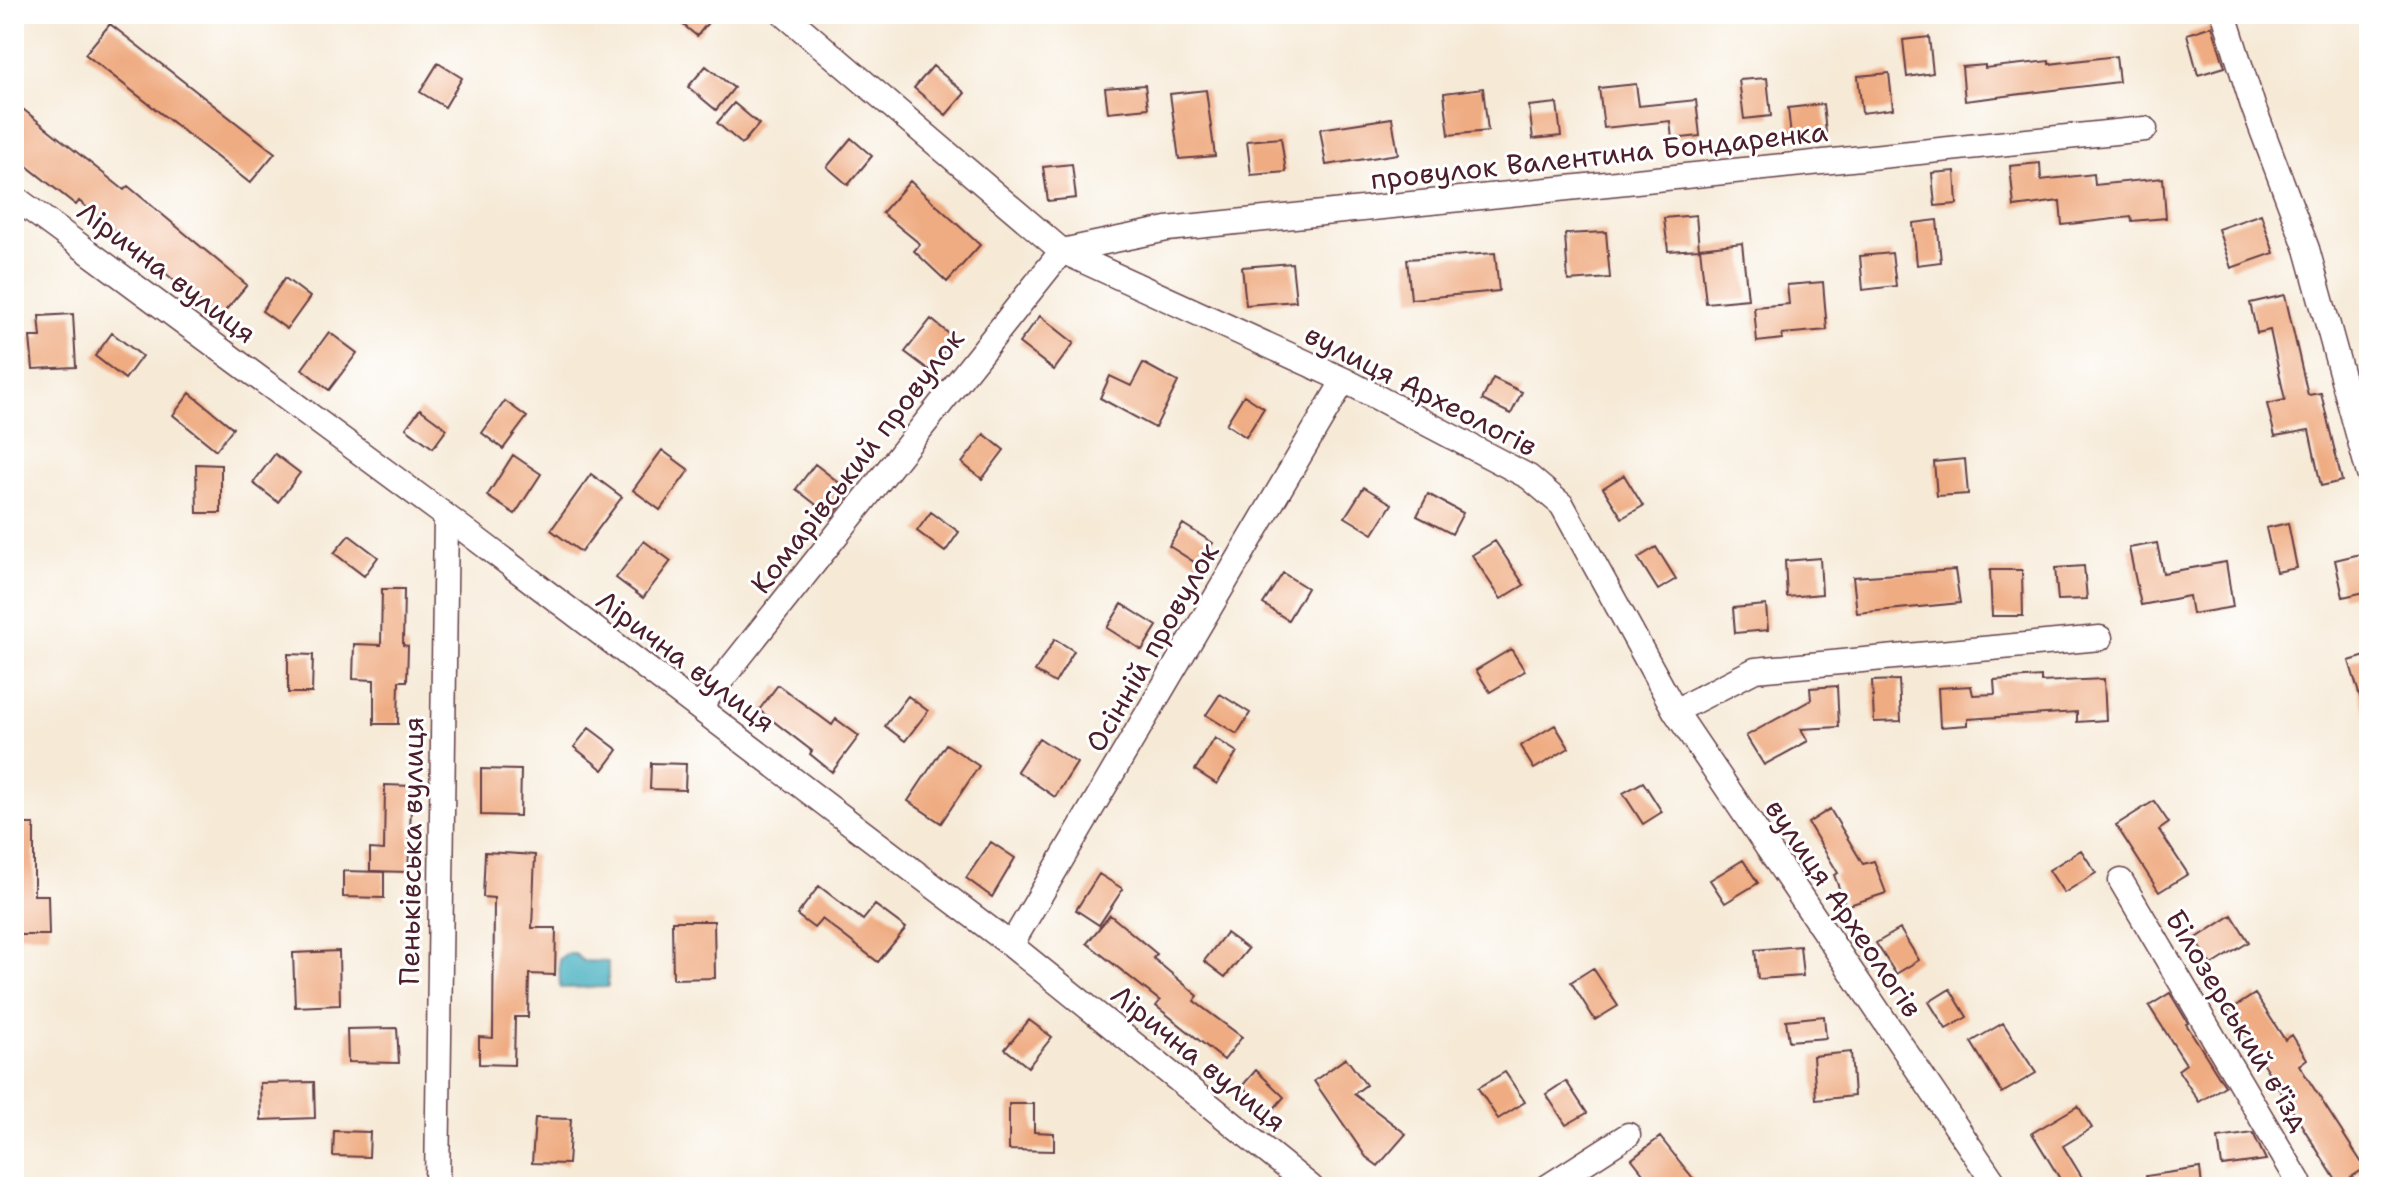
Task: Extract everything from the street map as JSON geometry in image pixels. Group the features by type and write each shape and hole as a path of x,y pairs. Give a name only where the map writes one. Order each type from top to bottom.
{"street":[{"name":"вулиця Археологів","path":"784,14 1062,251 1344,380 1529,477 1562,505 1675,711 1997,1187"},
{"path":"2224,14 2253,106 2307,249 2369,474"},
{"name":"провулок Валентина Бондаренка","path":"1062,251 1167,229 2145,129"},
{"name":"Лірична вулиця","path":"14,197 446,516 1011,945 1311,1187"},
{"name":"Комарівський провулок","path":"699,708 1062,251"},
{"name":"Осінній провулок","path":"1011,945 1344,380"},
{"name":"Пеньківська вулиця","path":"437,1187 446,516"},
{"path":"1675,711 1755,670 2100,638"},
{"name":"Білозерський в'їзд","path":"2121,881 2298,1185"},
{"path":"1547,1187 1628,1135"}],"water":[{"path":"566,954 575,954 583,961 608,962 608,987 560,988 559,959"}],"building":[{"path":"670,14 715,14 697,36"},
{"path":"110,24 275,153 250,183 85,54"},
{"path":"2212,26 2225,67 2198,75 2187,34"},
{"path":"1929,37 1933,73 1907,77 1903,40"},
{"path":"2116,56 2119,82 1965,101 1962,67 1985,65 1985,68 2049,61 2049,64"},
{"path":"438,63 462,78 445,107 420,92"},
{"path":"706,66 734,88 716,110 688,87"},
{"path":"933,66 965,93 946,115 914,88"},
{"path":"1889,73 1893,109 1862,113 1858,76"},
{"path":"1767,78 1771,116 1744,119 1739,80"},
{"path":"1636,84 1639,106 1696,100 1700,136 1672,139 1670,121 1604,128 1599,88"},
{"path":"1145,85 1148,108 1108,112 1105,88"},
{"path":"1483,88 1488,131 1449,135 1444,93"},
{"path":"1206,90 1215,156 1179,159 1170,94"},
{"path":"14,102 124,190 128,186 247,285 219,318 79,201 76,205 14,156"},
{"path":"734,103 759,124 742,144 717,123"},
{"path":"1557,103 1561,136 1533,139 1529,106"},
{"path":"1823,104 1826,133 1791,136 1788,108"},
{"path":"1392,118 1398,154 1326,165 1320,129"},
{"path":"851,138 872,156 848,185 827,167"},
{"path":"1281,138 1286,172 1251,175 1247,141"},
{"path":"2040,163 2041,180 2094,174 2095,185 2163,178 2166,218 2132,221 2131,217 2062,225 2060,201 2014,207 2010,166"},
{"path":"1072,164 1076,198 1048,201 1043,167"},
{"path":"1955,171 1957,204 1935,206 1932,173"},
{"path":"910,181 980,245 947,282 914,251 920,244 882,213"},
{"path":"2261,214 2274,253 2231,268 2218,229"},
{"path":"1696,215 1699,249 1668,251 1664,218"},
{"path":"1937,220 1941,262 1917,265 1913,223"},
{"path":"1606,232 1610,278 1568,281 1565,234"},
{"path":"1742,243 1748,299 1706,303 1700,248"},
{"path":"1495,253 1499,291 1411,299 1407,259"},
{"path":"1892,253 1896,286 1863,290 1860,256"},
{"path":"1292,263 1296,301 1246,305 1242,267"},
{"path":"285,278 310,297 287,329 262,311"},
{"path":"1823,282 1827,330 1782,334 1782,339 1757,342 1754,307 1789,304 1787,285"},
{"path":"2285,295 2308,395 2321,393 2342,481 2321,486 2309,430 2275,436 2267,404 2285,400 2270,330 2257,333 2250,303"},
{"path":"73,314 76,367 33,369 30,337 41,337 39,316"},
{"path":"1040,316 1074,343 1054,370 1019,343"},
{"path":"931,319 954,338 929,370 905,352"},
{"path":"329,332 357,353 329,390 302,369"},
{"path":"112,333 142,356 125,379 95,356"},
{"path":"1143,363 1178,382 1155,428 1100,398 1110,376 1131,386"},
{"path":"1493,378 1522,392 1511,414 1482,400"},
{"path":"190,393 233,428 216,450 173,415"},
{"path":"1244,395 1264,408 1246,437 1226,424"},
{"path":"505,401 527,417 503,449 482,433"},
{"path":"420,409 447,429 433,448 406,428"},
{"path":"984,434 1004,450 982,479 962,463"},
{"path":"662,450 689,470 660,510 633,490"},
{"path":"275,454 300,473 278,502 253,483"},
{"path":"513,455 541,474 515,514 487,496"},
{"path":"1965,459 1968,494 1937,496 1934,462"},
{"path":"196,464 221,465 221,513 197,513"},
{"path":"815,464 851,492 832,517 796,489"},
{"path":"591,474 622,497 581,552 551,530"},
{"path":"1624,475 1643,506 1622,518 1603,488"},
{"path":"1364,487 1392,504 1373,534 1345,517"},
{"path":"1428,494 1463,513 1452,534 1417,516"},
{"path":"931,512 959,532 945,552 917,531"},
{"path":"2288,523 2297,568 2276,572 2266,528"},
{"path":"1183,524 1213,543 1199,565 1169,546"},
{"path":"349,535 378,557 364,576 334,553"},
{"path":"644,541 671,561 643,598 616,578"},
{"path":"1495,541 1524,585 1501,599 1472,555"},
{"path":"2157,543 2163,573 2226,562 2233,607 2192,614 2189,596 2141,605 2129,548"},
{"path":"1656,547 1676,579 1658,590 1638,558"},
{"path":"2369,552 2369,591 2343,597 2335,560"},
{"path":"1820,558 1822,594 1787,597 1785,561"},
{"path":"2084,566 2087,599 2058,600 2055,568"},
{"path":"1955,570 1960,603 1857,613 1853,577"},
{"path":"1990,570 2022,570 2023,616 1992,616"},
{"path":"1283,573 1307,588 1288,620 1263,604"},
{"path":"382,589 404,589 403,645 408,646 407,681 399,681 398,724 374,724 374,680 353,679 354,644 381,645"},
{"path":"1122,604 1157,626 1142,650 1107,628"},
{"path":"1766,605 1768,630 1735,633 1733,608"},
{"path":"1055,639 1074,651 1055,683 1035,671"},
{"path":"1511,649 1525,671 1490,692 1476,670"},
{"path":"288,654 313,655 312,693 288,693"},
{"path":"2369,655 2369,712 2365,713 2349,661"},
{"path":"2041,677 2041,682 2104,679 2106,720 2077,722 2077,712 1968,719 1968,725 1940,727 1938,688 1971,686 1973,695 1995,694 1994,680"},
{"path":"1899,680 1901,721 1874,722 1872,681"},
{"path":"778,685 832,725 836,719 859,736 832,772 810,754 812,751 759,710"},
{"path":"1837,686 1839,727 1801,729 1808,741 1764,765 1746,736 1811,700 1810,688"},
{"path":"1220,694 1250,713 1237,734 1206,715"},
{"path":"908,696 928,711 905,741 885,726"},
{"path":"1555,725 1569,748 1534,769 1520,746"},
{"path":"589,728 618,750 603,770 574,747"},
{"path":"1039,738 1077,763 1055,797 1017,771"},
{"path":"1215,738 1237,752 1217,784 1195,770"},
{"path":"946,744 979,766 941,823 908,801"},
{"path":"651,763 686,764 685,790 650,789"},
{"path":"481,769 521,770 520,816 481,815"},
{"path":"1643,782 1662,812 1643,824 1623,793"},
{"path":"385,785 412,786 408,872 370,871 370,849 384,850"},
{"path":"2154,801 2169,823 2159,830 2188,874 2159,892 2116,825"},
{"path":"1830,809 1863,864 1874,861 1886,893 1846,906 1834,875 1838,873 1808,823"},
{"path":"14,824 34,824 34,895 48,895 49,935 14,935"},
{"path":"991,842 1015,858 992,897 966,878"},
{"path":"2081,850 2096,873 2064,893 2049,870"},
{"path":"485,852 535,855 532,928 556,928 555,975 529,974 528,1017 515,1017 514,1065 479,1064 479,1037 493,1038 494,898 483,897"},
{"path":"1743,860 1758,883 1725,903 1710,880"},
{"path":"343,871 384,872 384,898 343,897"},
{"path":"1099,874 1123,889 1099,925 1076,910"},
{"path":"819,886 863,920 875,905 906,928 878,962 822,919 814,928 797,915"},
{"path":"1110,915 1157,954 1153,958 1198,996 1194,1001 1242,1037 1224,1060 1156,1006 1160,1001 1087,943"},
{"path":"2232,915 2249,942 2212,965 2195,939"},
{"path":"672,921 714,921 715,978 673,979"},
{"path":"1900,929 1919,960 1896,974 1876,943"},
{"path":"1226,933 1248,949 1225,977 1204,961"},
{"path":"1800,946 1803,976 1758,979 1755,950"},
{"path":"339,951 340,1005 295,1007 293,953"},
{"path":"1593,968 1618,1006 1595,1020 1571,982"},
{"path":"1950,989 1967,1017 1946,1029 1929,1002"},
{"path":"2170,993 2225,1086 2199,1102 2178,1070 2186,1064 2149,1006"},
{"path":"2255,994 2285,1040 2292,1035 2307,1059 2299,1065 2365,1168 2339,1185 2244,1033 2241,1034 2227,1012"},
{"path":"1824,1016 1826,1038 1789,1041 1786,1020"},
{"path":"1029,1020 1052,1037 1028,1067 1005,1049"},
{"path":"2003,1023 2036,1073 2002,1093 1971,1042"},
{"path":"397,1028 399,1063 348,1062 347,1029"},
{"path":"1851,1052 1854,1096 1816,1100 1813,1056"},
{"path":"1346,1058 1366,1085 1354,1094 1406,1134 1378,1166 1366,1157 1314,1081"},
{"path":"1256,1070 1284,1097 1271,1112 1242,1086"},
{"path":"1505,1072 1525,1102 1498,1119 1478,1088"},
{"path":"1566,1081 1587,1113 1566,1125 1546,1094"},
{"path":"314,1082 315,1118 261,1120 260,1083"},
{"path":"1009,1104 1034,1104 1034,1132 1054,1133 1054,1151 1009,1150"},
{"path":"2078,1106 2092,1128 2063,1146 2088,1187 2065,1187 2032,1133"},
{"path":"535,1118 571,1119 568,1164 532,1163"},
{"path":"334,1131 370,1132 369,1157 333,1156"},
{"path":"2253,1133 2266,1160 2222,1166 2218,1138"},
{"path":"1660,1137 1700,1187 1654,1187 1632,1159"},
{"path":"2200,1168 2202,1187 2147,1187 2146,1176"}]}
